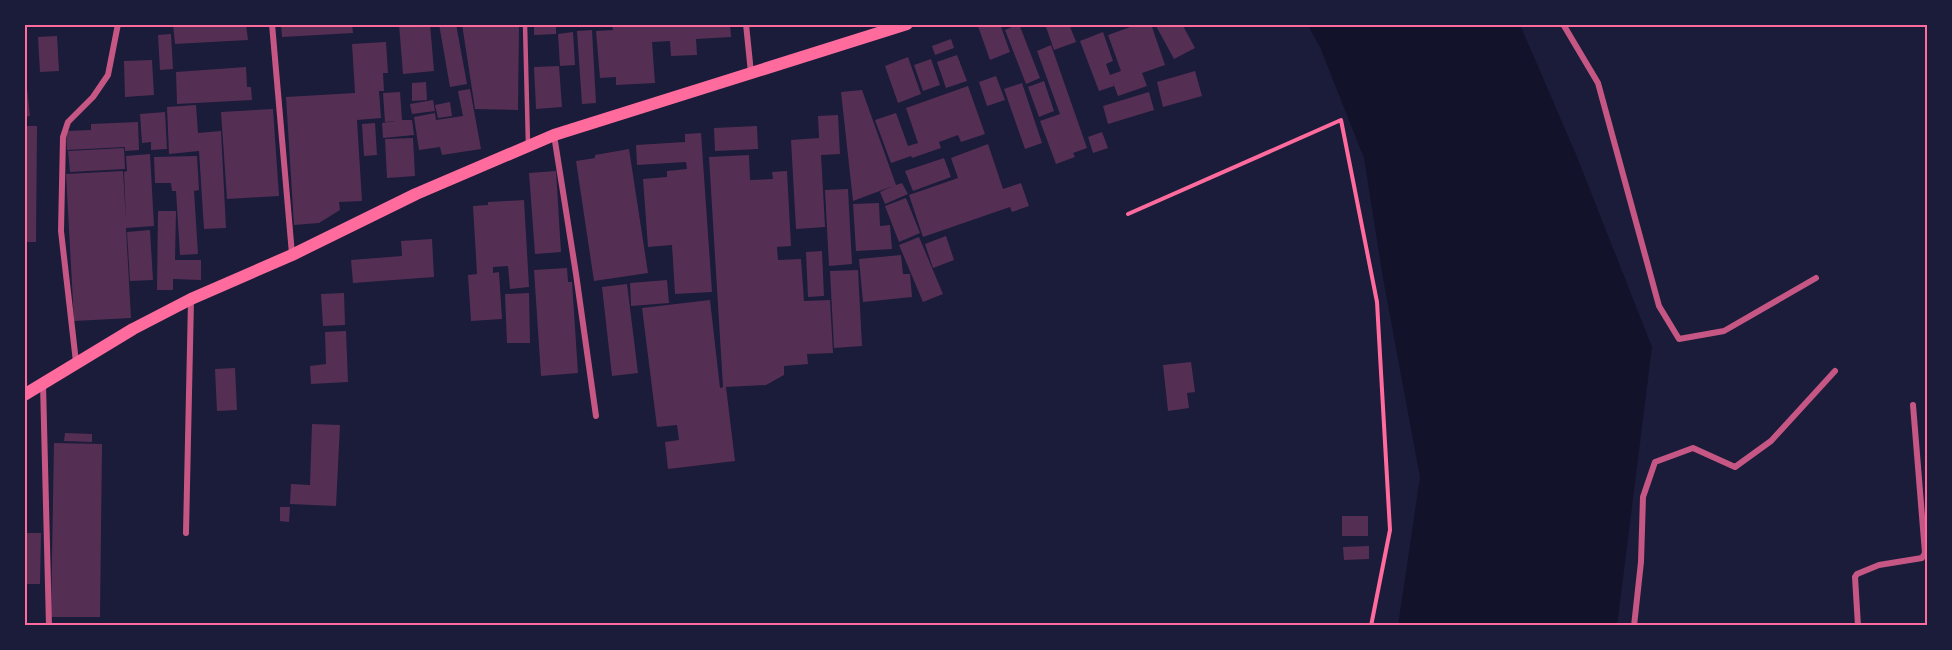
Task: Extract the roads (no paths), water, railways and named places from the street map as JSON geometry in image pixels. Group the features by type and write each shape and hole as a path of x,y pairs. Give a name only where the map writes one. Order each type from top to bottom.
{"main road":[{"path":"24,395 133,329 191,299 292,255 416,194 528,145 907,24"}],"street":[{"path":"76,363 61,231 63,137 68,122 93,97 108,75 118,24"},
{"path":"272,24 292,255"},
{"path":"746,24 751,73"},
{"path":"1563,24 1599,83 1659,306 1679,339 1724,331 1816,279"},
{"path":"554,135 596,416"},
{"path":"186,533 191,299"},
{"path":"1634,626 1641,562 1643,497 1655,462 1693,448 1735,466 1772,441 1836,371"},
{"path":"43,383 49,626"},
{"path":"1858,626 1855,578 1857,574 1879,565 1922,558 1924,555 1913,405"}],"lane":[{"path":"525,24 528,145"}]}
